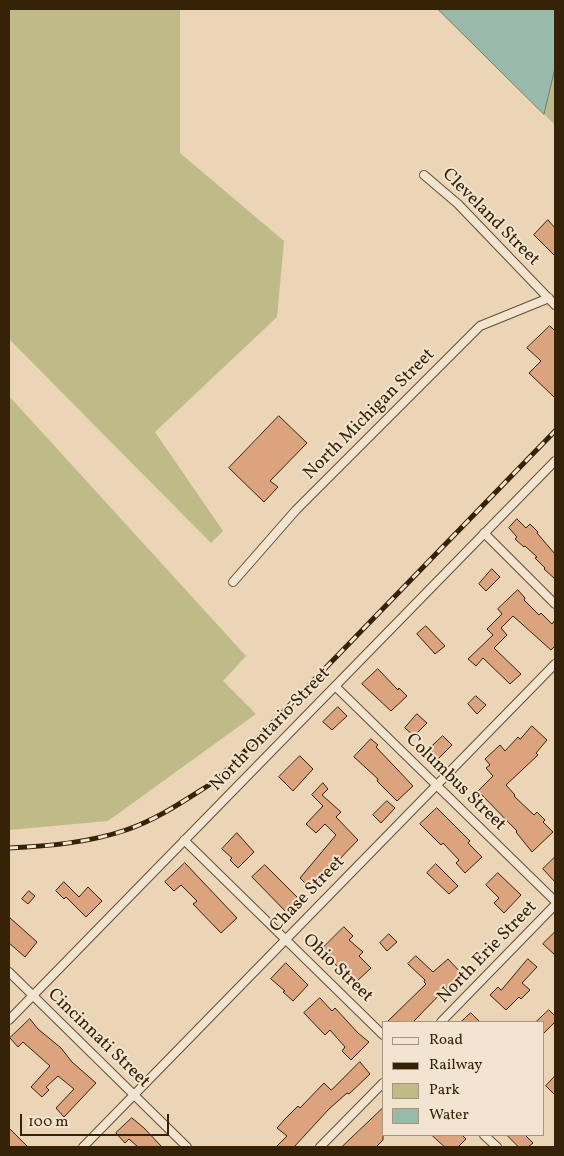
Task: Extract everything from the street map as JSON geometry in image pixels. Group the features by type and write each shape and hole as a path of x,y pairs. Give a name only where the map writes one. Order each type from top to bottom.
{"street":[{"name":"Cleveland Street","path":"424,175 458,204 555,305"},
{"name":"North Michigan Street","path":"234,582 296,510 480,326 549,298"},
{"name":"North Ontario Street","path":"9,1020 555,461"},
{"path":"484,534 555,604"},
{"name":"Chase Street","path":"83,1147 555,664"},
{"name":"Columbus Street","path":"335,686 555,903"},
{"name":"Ohio Street","path":"184,840 382,1034"},
{"name":"North Erie Street","path":"442,1021 555,903"},
{"name":"Cincinnati Street","path":"9,972 188,1147"},
{"path":"320,1147 382,1084"},
{"path":"485,1136 497,1147"}],"green space":[{"path":"9,9 180,9 180,153 284,241 277,317 155,432 223,531 211,543 9,339"},
{"path":"555,68 555,125 544,114"},
{"path":"9,396 246,656 223,681 256,714 108,821 9,830"}],"water":[{"path":"438,9 555,9 555,68 544,114"}],"building":[{"path":"548,220 555,228 555,256 534,235"},
{"path":"550,326 555,331 555,398 529,373 541,361 527,348"},
{"path":"279,416 307,443 270,481 278,487 264,502 229,468"},
{"path":"517,519 526,528 530,524 555,554 555,579 535,558 537,557 515,539 517,537 509,528"},
{"path":"492,569 500,577 486,591 479,584"},
{"path":"518,590 525,598 524,600 539,615 541,613 552,624 555,620 555,646 551,650 513,616 501,628 507,635 494,648 521,674 510,684 483,658 476,666 468,659 493,635 487,629 502,614 498,609"},
{"path":"426,626 445,646 435,654 417,634"},
{"path":"378,669 398,690 399,688 407,696 391,711 362,684"},
{"path":"476,696 486,705 477,714 468,704"},
{"path":"338,707 347,716 332,730 323,722"},
{"path":"417,714 427,723 414,736 405,728"},
{"path":"532,726 547,740 536,753 538,755 506,785 514,796 534,815 537,812 545,820 543,822 553,832 532,852 517,831 478,791 493,776 486,768 490,765 485,759 500,745 505,751"},
{"path":"443,736 452,745 437,760 427,751"},
{"path":"371,739 378,745 376,747 413,786 397,801 377,781 378,779 354,757"},
{"path":"300,756 313,769 293,791 279,777"},
{"path":"323,783 328,789 322,795 341,812 336,817 358,840 311,889 300,878 336,835 325,824 316,833 306,824 323,806 312,795"},
{"path":"387,801 395,808 381,823 373,815"},
{"path":"437,808 470,841 468,843 482,857 465,873 456,863 459,860 443,843 441,845 420,824"},
{"path":"237,833 254,852 238,868 230,860 232,858 222,849"},
{"path":"555,857 555,882 543,869"},
{"path":"185,863 237,918 221,933 193,904 197,901 181,885 174,891 165,882"},
{"path":"436,864 458,886 449,894 427,873"},
{"path":"265,865 302,902 290,916 252,877"},
{"path":"498,873 521,895 504,913 494,903 499,898 486,885"},
{"path":"64,882 79,897 88,887 102,901 86,917 66,897 64,899 56,891"},
{"path":"29,891 35,896 28,904 22,899"},
{"path":"9,917 37,942 25,957 9,943"},
{"path":"344,927 353,936 349,940 363,952 359,956 371,968 355,983 334,963 336,961 323,948"},
{"path":"555,932 555,955 543,944"},
{"path":"389,934 397,942 387,951 380,943"},
{"path":"416,956 433,972 448,959 463,975 454,983 452,982 414,1021 388,1021 426,984 425,980 408,964"},
{"path":"528,959 537,967 522,983 530,990 521,999 519,997 506,1010 490,995 498,987 501,990"},
{"path":"286,963 308,985 293,1001 271,979"},
{"path":"320,998 332,1011 335,1008 369,1042 351,1060 342,1051 345,1047 330,1030 325,1035 304,1013"},
{"path":"549,1010 555,1016 555,1022 544,1033 544,1021 537,1021"},
{"path":"471,1013 479,1021 462,1021"},
{"path":"30,1019 38,1029 61,1048 72,1062 96,1083 64,1117 56,1108 74,1089 58,1076 46,1087 49,1090 42,1097 31,1087 50,1066 23,1042 18,1047 10,1038"},
{"path":"360,1062 370,1074 349,1094 347,1093 329,1109 294,1147 276,1147 287,1136 277,1128 285,1119 298,1106 300,1108 324,1083 331,1090"},
{"path":"555,1076 555,1095 546,1086"},
{"path":"382,1109 383,1140 376,1147 342,1147"},
{"path":"132,1118 162,1147 138,1147 129,1139 125,1143 116,1133"},
{"path":"9,1128 28,1147 9,1147"},
{"path":"433,1136 463,1136 466,1139 458,1147 445,1147"},
{"path":"508,1136 526,1136 533,1143 528,1147 519,1147"}],"railway":[{"path":"9,848 83,841 126,830 162,814 217,780 555,431"}]}
